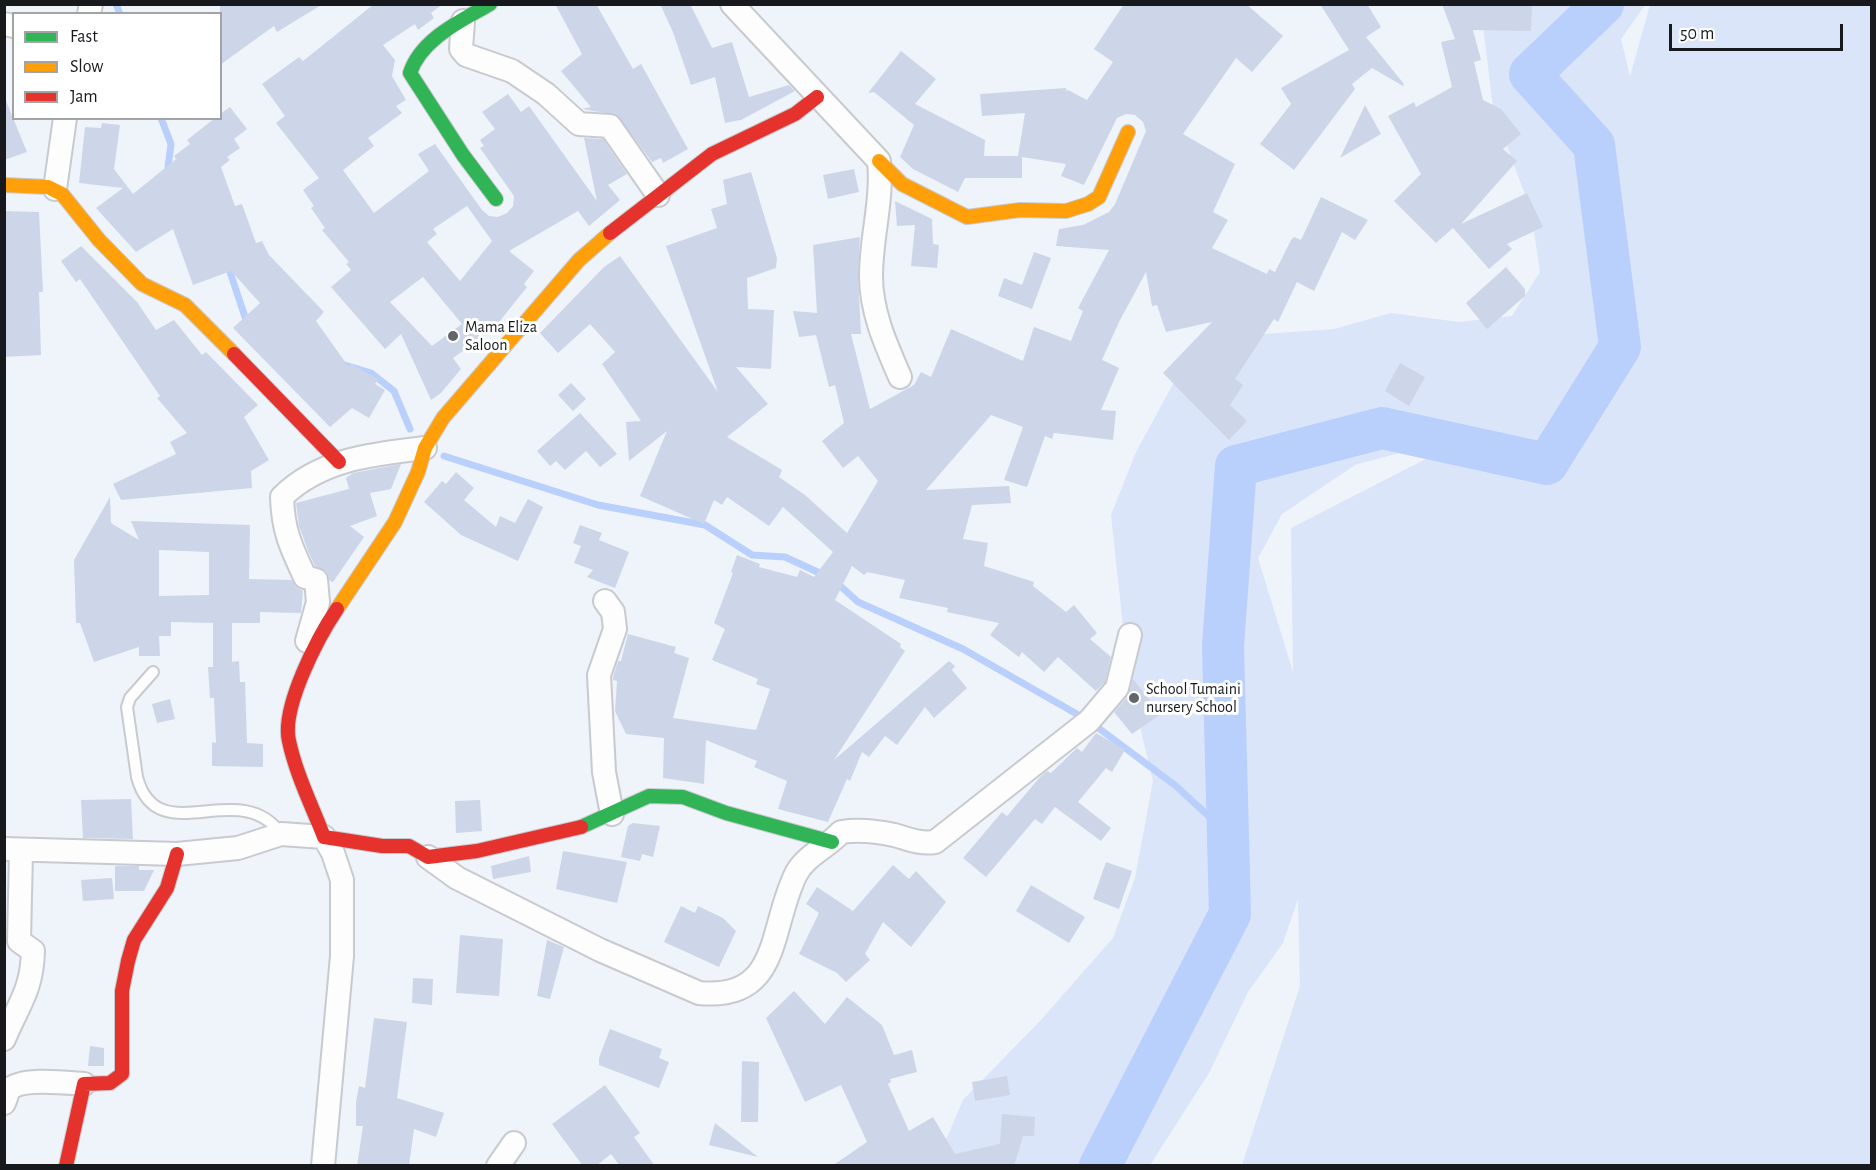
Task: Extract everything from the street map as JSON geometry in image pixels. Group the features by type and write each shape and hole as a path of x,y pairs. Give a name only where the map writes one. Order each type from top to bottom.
{"street":[{"path":"490,4 425,47 415,59 410,73 496,199"},
{"path":"732,4 817,98 902,184 967,217 978,219 1010,211 1069,212 1099,197 1128,132"},
{"path":"463,21 461,49 466,55 512,71 546,94 579,124 610,126 658,195"},
{"path":"323,1166 342,956 342,880 288,740 288,717 307,663 331,618 394,522 418,472 425,448 443,418 579,260 627,217 712,154 795,114 817,98"},
{"path":"55,189 65,120"},
{"path":"879,161 880,206 871,276 880,332 900,377"},
{"path":"4,184 55,189 99,240 142,284 185,304 339,462"},
{"path":"307,663 307,639 318,602 316,580 305,577 286,539 282,524 282,497 295,484 339,462 376,454 425,448"},
{"path":"605,601 613,612 615,629 598,675 604,772 612,814"},
{"path":"4,1039 28,990 33,963 33,951 19,941 13,850 177,854 238,848 281,834 324,837 382,846 409,846 457,878 600,950 699,993 716,995 748,986 762,974 796,874 819,849 832,842 841,832 862,829 895,835 919,844 935,842 1089,722 1117,688 1130,635"},
{"path":"428,857 477,851 507,842 581,827 649,796 683,797 726,813 832,842"},
{"path":"6,1092 17,1085 38,1082 104,1085 119,1078 122,1074 122,991 128,961 134,940 167,888 177,854"},
{"path":"66,1166 84,1084"},
{"path":"498,1166 514,1143"}],"lane":[{"path":"153,672 130,698 126,707 140,786 151,804 170,814 220,809 246,810 258,814 275,825 281,834"}],"shaded area":[{"path":"1486,5 1645,5 1621,39 1630,76 1650,5 1871,5 1871,1165 1242,1165 1300,986 1298,899 1283,943 1248,992 1209,1073 1150,1165 935,1166 963,1100 1040,1021 1113,938 1135,878 1153,781 1129,681 1111,515 1136,452 1173,384 1251,335 1334,329 1391,313 1459,322 1512,316 1540,272 1531,211 1493,108 1483,25","holes":["1455,438 1461,441 1291,528 1293,672 1258,558 1282,514 1355,465"]}],"building":[{"path":"220,4 323,4 277,32 274,26 222,64 222,12 220,12"},
{"path":"374,4 443,4 431,13 434,18 418,30 415,24 383,45 395,60 392,76 406,100 396,106 402,113 368,138 374,146 343,170 374,213 429,171 418,154 435,144 482,210 489,216 498,217 507,213 513,206 514,196 480,148 484,146 480,140 495,129 482,112 508,94 521,112 529,106 597,201 584,138 603,139 627,174 608,185 620,200 589,226 578,211 509,251 534,271 524,284 527,287 488,336 487,334 453,358 461,369 441,393 431,400 401,334 385,349 331,287 351,270 346,264 349,262 322,230 325,228 311,208 314,206 303,190 319,178 276,123 285,116 262,84 299,57 303,61","holes":["467,206 492,241 460,281 427,242 437,234 433,229","423,277 462,324 432,346 390,302"]},
{"path":"555,4 596,4 633,69 641,64 688,149 663,163 661,158 652,162 617,115 582,109 591,107 561,71 582,54"},
{"path":"660,4 690,4 712,48 732,42 749,97 789,85 795,91 741,120 725,123 715,77 691,85 673,32"},
{"path":"1124,4 1246,4 1283,36 1252,72 1236,58 1183,134 1235,164 1213,212 1228,220 1212,248 1267,274 1269,269 1275,272 1294,237 1301,240 1321,197 1368,220 1355,240 1342,232 1314,291 1297,282 1278,322 1274,319 1235,379 1243,385 1230,405 1247,421 1229,440 1163,373 1212,322 1166,332 1157,305 1152,306 1146,272 1102,360 1119,368 1101,410 1116,411 1113,440 1054,433 1052,439 1045,436 1027,487 1004,480 1023,427 991,415 926,490 1009,486 1011,503 972,505 963,539 988,543 984,566 1034,582 1033,586 1066,612 1074,605 1097,633 1090,639 1111,657 1105,682 1096,691 1058,657 1044,672 1022,652 1019,657 990,635 999,623 947,612 948,608 899,598 905,580 867,572 864,575 852,566 835,600 901,644 900,647 905,651 834,760 949,661 955,666 952,670 967,688 934,718 925,707 897,745 885,736 869,757 862,752 850,781 847,779 828,822 778,809 787,781 754,767 757,761 706,740 704,784 663,778 664,738 626,734 615,711 617,681 613,680 613,677 618,661 621,661 628,634 676,647 674,653 689,658 673,718 756,730 770,689 756,684 758,679 712,660 725,629 714,623 733,573 731,572 737,555 760,564 759,567 797,577 800,570 814,577 833,552 783,507 769,526 727,497 722,505 714,500 704,524 640,496 667,431 629,461 626,422 641,421 602,364 615,352 590,324 558,353 540,333 604,267 620,256 718,392 666,246 717,228 711,209 727,204 723,180 751,172 777,258 776,268 747,278 748,309 774,310 771,369 736,367 768,404 727,437 782,470 779,477 805,495 847,533 878,481 858,456 843,468 822,441 844,423 835,385 829,387 816,335 799,337 793,311 817,313 813,245 860,237 858,276 861,334 851,334 870,409 914,385 921,372 931,377 951,329 1023,361 1034,327 1071,341 1083,311 1078,308 1109,250 1056,246 1059,229 1083,225 1109,212 1115,204 1146,131 1143,122 1135,115 1126,114 1117,118 1084,185 1061,176 1066,164 1022,157 1022,178 965,178 958,192 913,169 900,157 914,125 874,92 868,93 901,51 936,79 915,104 985,140 984,156 1018,156 1025,113 982,116 980,94 1066,88 1066,91 1087,100 1113,62 1094,49"},
{"path":"1320,4 1367,4 1381,27 1366,37 1404,84 1403,86 1372,68 1352,84 1355,89 1294,170 1260,144 1291,104 1281,88 1349,50"},
{"path":"1442,4 1532,4 1531,31 1473,30 1481,60 1474,62 1483,100 1501,109 1521,134 1503,149 1517,161 1461,224 1527,193 1543,227 1507,244 1512,249 1489,269 1453,228 1436,243 1394,201 1421,174 1388,116 1414,102 1416,107 1452,87 1441,42 1455,39"},
{"path":"4,96 27,152 4,160"},
{"path":"1365,105 1381,134 1340,158"},
{"path":"230,107 247,129 234,139 240,148 227,157 230,160 221,167 235,206 242,204 256,243 262,241 269,255 324,312 316,321 348,366 351,364 378,379 375,384 385,390 369,418 352,408 330,427 233,328 260,303 231,271 193,285 173,229 136,252 96,208 123,188 79,183 85,127 101,128 102,123 120,125 114,169 133,194 176,159 174,156 190,144 187,140 212,120 222,120 222,113"},
{"path":"854,169 859,192 828,199 823,175"},
{"path":"895,201 932,219 933,244 939,245 937,268 911,266 915,225 897,226"},
{"path":"4,211 39,212 43,292 39,292 41,355 4,357"},
{"path":"81,246 137,302 156,330 174,320 202,355 206,352 258,405 244,417 269,460 251,471 252,488 121,500 113,484 176,454 170,442 187,433 157,398 160,396 80,279 76,282 61,261"},
{"path":"1034,252 1051,258 1032,309 998,296 1004,278 1022,285"},
{"path":"1506,267 1525,289 1525,296 1487,329 1466,303"},
{"path":"1400,363 1425,377 1409,406 1385,391"},
{"path":"571,383 586,399 573,411 558,395"},
{"path":"580,413 617,454 600,467 586,451 565,470 556,461 550,466 537,451"},
{"path":"401,464 391,489 370,493 377,516 350,526 364,537 333,582 330,581 326,571 315,566 308,551 299,526 296,503 349,489 346,478 353,473"},
{"path":"456,472 474,488 464,500 496,527 500,516 515,523 528,499 543,507 518,561 461,535 424,502 442,481 446,484"},
{"path":"110,497 111,523 139,540 131,521 250,525 249,579 292,580 296,587 303,591 301,613 260,612 260,623 232,623 232,662 239,661 240,682 245,682 247,743 263,744 263,767 212,766 212,742 216,743 214,698 210,698 208,667 213,667 213,623 171,622 171,636 159,636 160,656 139,656 139,647 94,662 80,623 76,623 74,560","holes":["159,550 209,552 209,595 159,596"]},
{"path":"580,525 602,533 599,540 629,552 615,588 587,577 593,570 574,563 581,546 573,543"},
{"path":"1133,679 1161,714 1132,734 1114,712 1128,696"},
{"path":"170,699 175,719 157,723 152,704"},
{"path":"1096,733 1125,750 1112,772 1106,768 1078,802 1111,828 1101,841 1055,807 1042,824 1035,819 986,877 963,858 1002,812 1007,816 1040,777 1047,771 1051,773 1077,748 1082,752"},
{"path":"131,799 133,839 83,838 81,800"},
{"path":"480,800 482,831 456,833 455,801"},
{"path":"633,823 660,826 653,857 642,854 640,861 621,857 628,826"},
{"path":"563,851 627,862 617,903 556,889"},
{"path":"529,856 531,872 493,879 491,866"},
{"path":"1106,862 1132,871 1119,909 1093,899"},
{"path":"893,865 909,879 916,871 946,902 911,947 883,922 865,954 870,960 846,982 837,973 799,954 819,913 806,904 817,887 853,911"},
{"path":"115,866 139,866 139,870 154,870 144,891 115,891"},
{"path":"112,878 114,899 83,901 81,880"},
{"path":"1031,885 1085,917 1069,943 1016,911"},
{"path":"681,906 695,913 698,906 723,918 736,931 719,967 664,942"},
{"path":"460,935 503,939 499,996 456,993"},
{"path":"547,940 564,947 550,999 537,996"},
{"path":"413,978 433,979 432,1005 412,1003"},
{"path":"794,991 825,1024 847,997 882,1025 894,1055 912,1050 917,1072 890,1079 891,1082 888,1084 909,1131 933,1117 955,1154 1000,1144 1002,1114 1035,1117 1034,1136 1023,1136 1014,1166 832,1166 867,1142 841,1085 805,1102 766,1018"},
{"path":"374,1018 407,1022 397,1098 444,1113 436,1137 414,1129 409,1166 357,1166 363,1126 356,1126 356,1102 359,1086 365,1088"},
{"path":"610,1029 662,1049 659,1058 669,1062 659,1088 599,1065 599,1058"},
{"path":"90,1046 104,1048 104,1066 88,1066"},
{"path":"742,1061 759,1062 758,1122 741,1122"},
{"path":"1007,1076 1010,1095 975,1101 972,1082"},
{"path":"605,1085 640,1133 634,1137 655,1166 620,1166 611,1154 596,1166 583,1166 552,1124"},
{"path":"715,1123 758,1157 709,1145"}],"waterway":[{"path":"116,4 119,12"},
{"path":"1100,1166 1230,914 1223,646 1236,466 1382,428 1547,464 1620,347 1594,145 1530,74 1603,4"},
{"path":"162,120 171,144 168,167 172,172"},
{"path":"227,263 246,320 250,318"},
{"path":"338,363 371,373 394,391 410,429"},
{"path":"444,456 598,505 705,525 752,555 785,557 824,575"},
{"path":"836,582 858,602 963,649 1089,721 1176,786 1228,834"}],"traffic: fast":[{"path":"490,4 455,24 432,41 415,61 410,73 463,155 496,199"},
{"path":"581,827 649,796 683,797 726,813 832,842"}],"traffic: slow":[{"path":"879,161 902,184 967,217 1020,210 1066,211 1088,204 1099,197 1128,132"},
{"path":"4,185 48,187 62,194 99,240 142,284 185,305 234,354"},
{"path":"337,609 395,522 418,472 425,448 443,418 579,260 610,233"}],"traffic: jam":[{"path":"610,233 712,154 795,114 817,97"},
{"path":"234,354 339,462"},
{"path":"337,609 320,637 303,673 290,710 288,727 289,741 296,766 324,837 382,846 409,846 428,857 477,851 581,827"},
{"path":"66,1166 84,1084 110,1083 122,1074 122,991 128,961 134,940 167,888 177,854"}],"place":[{"name":"Mama Eliza Saloon","path":"453,336"},
{"name":"School Tumaini nursery School","path":"1134,698"}]}
